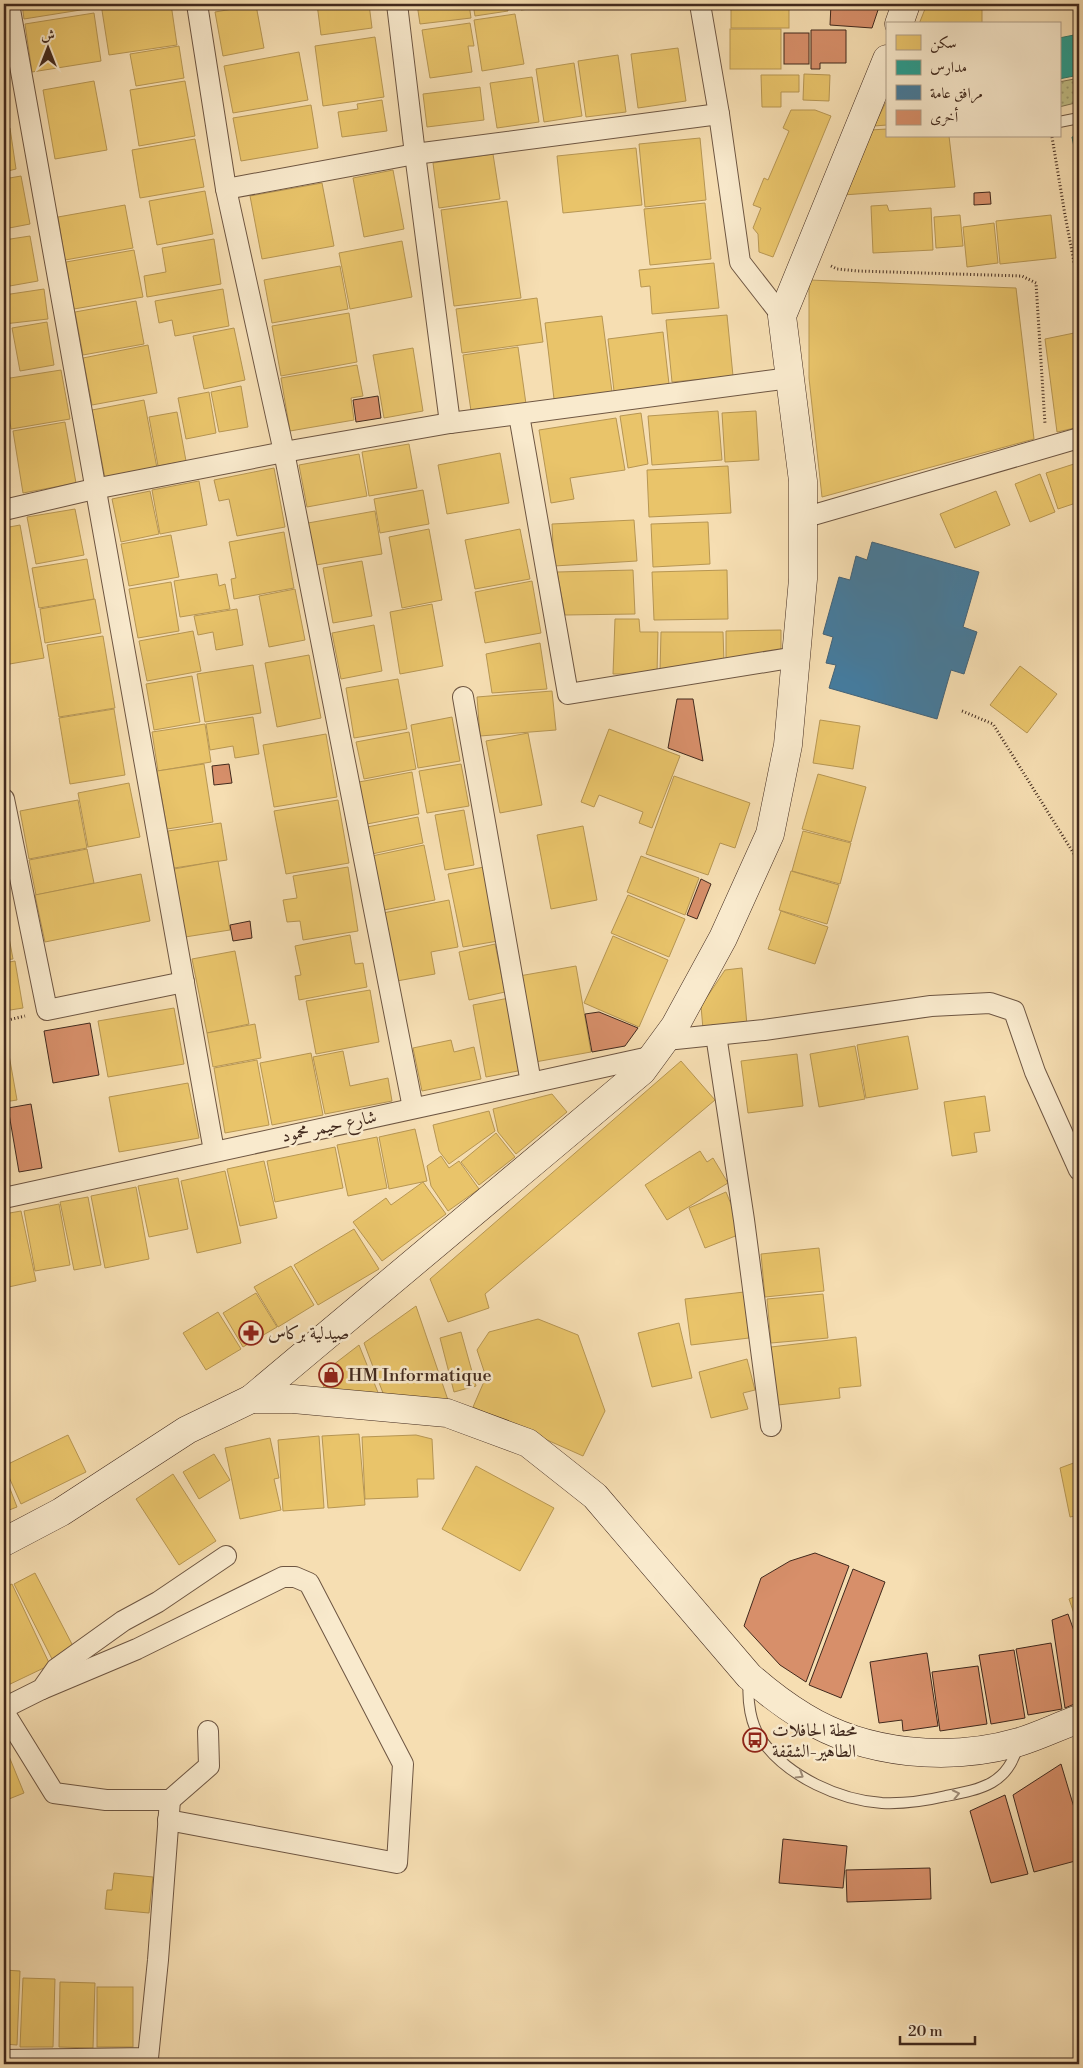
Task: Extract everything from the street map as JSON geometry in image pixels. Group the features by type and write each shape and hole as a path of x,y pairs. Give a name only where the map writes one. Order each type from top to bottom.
{"street":[{"path":"8,4 214,1151"},
{"path":"197,4 226,189 284,452 413,1108"},
{"path":"397,4 450,423"},
{"path":"700,4 719,114 740,262 782,316"},
{"path":"900,22 906,4"},
{"path":"4,1542 62,1512 187,1430 251,1399 642,1071 675,1026 723,938 770,834 788,745 803,579 803,481 782,316 886,61"},
{"path":"226,189 415,154 719,114"},
{"path":"4,510 94,489 284,452 450,423 790,378"},
{"path":"520,415 568,694 796,657"},
{"path":"803,518 1079,438"},
{"path":"463,696 531,1082"},
{"path":"4,799 47,1010 184,982"},
{"name":"شارع حيمر محمود","path":"4,1198 531,1082 716,1035 931,1006 990,1003 1014,1011 1035,1072 1079,1170"},
{"path":"716,1035 744,1220 771,1426"},
{"path":"251,1399 294,1399 447,1413 528,1443 595,1496 749,1676 776,1699 805,1718 837,1734 905,1751 941,1753 976,1750 1019,1742 1079,1718"},
{"path":"42,1689 56,1669 116,1626 158,1602 226,1556"},
{"path":"4,1708 42,1689 137,1649 283,1577 295,1577 309,1583 403,1764 396,1863 168,1820"},
{"path":"4,1712 54,1793 106,1800 170,1800 209,1766 208,1731"},
{"path":"4,2060 148,2061 170,1800"}],"lane":[{"path":"1060,122 1079,118"},
{"path":"749,1676 750,1710 762,1741 778,1758 796,1772 836,1793 859,1800 881,1803 904,1803 978,1790 997,1780 1005,1772 1012,1763 1019,1742"}],"path":[{"path":"1052,138 1074,262 1079,270"},
{"path":"810,248 823,262 837,269 1022,276 1036,283 1046,447"},
{"path":"962,711 993,724 1079,862"}],"shaded area":[{"path":"1079,78 1079,102 1060,107 1060,82"}],"building: سكن":[{"path":"22,4 92,4 93,8 24,19"},
{"path":"101,4 171,4 177,45 109,55"},
{"path":"317,4 369,4 372,28 321,35"},
{"path":"417,4 469,4 471,18 420,24"},
{"path":"473,4 507,4 508,11 475,16"},
{"path":"521,4 567,4 521,10"},
{"path":"620,4 646,4 620,7"},
{"path":"731,4 789,4 789,28 731,28"},
{"path":"927,4 982,4 982,22 920,22"},
{"path":"256,5 264,48 223,56 215,12"},
{"path":"94,13 101,61 32,72 25,24"},
{"path":"515,14 524,64 482,71 474,20"},
{"path":"470,23 474,46 468,46 472,72 430,78 422,30"},
{"path":"730,29 781,29 781,69 730,69"},
{"path":"375,37 384,97 323,106 315,46"},
{"path":"179,46 184,78 136,86 130,54"},
{"path":"678,48 686,101 638,108 631,54"},
{"path":"299,52 308,100 233,113 224,66"},
{"path":"618,55 626,112 586,117 578,61"},
{"path":"574,63 582,116 544,122 536,69"},
{"path":"804,74 830,75 829,101 803,100"},
{"path":"761,75 799,75 799,92 781,92 781,107 762,107"},
{"path":"532,77 539,122 497,128 490,83"},
{"path":"94,81 107,150 55,159 43,90"},
{"path":"185,81 195,136 139,146 130,90"},
{"path":"480,87 484,120 427,127 423,94"},
{"path":"382,100 387,131 342,137 338,112 358,109 357,104"},
{"path":"886,102 886,125 874,126"},
{"path":"311,105 318,148 241,161 233,118"},
{"path":"791,110 815,110 831,116 773,257 759,252 758,234 753,228 761,208 753,205 764,178 768,180 789,131 783,128"},
{"path":"10,128 16,169 4,172 4,129"},
{"path":"886,129 886,138 949,138 955,187 843,195 870,130"},
{"path":"700,138 706,200 645,207 639,144"},
{"path":"195,139 204,187 140,198 132,150"},
{"path":"636,148 642,205 563,213 557,156"},
{"path":"493,154 500,199 439,208 433,163"},
{"path":"393,170 404,229 364,237 353,178"},
{"path":"21,176 30,224 4,229 4,179"},
{"path":"322,183 334,246 262,259 250,196"},
{"path":"205,191 213,234 157,245 149,201"},
{"path":"507,201 521,298 454,306 441,210"},
{"path":"705,203 711,259 650,265 644,209"},
{"path":"125,205 133,248 65,260 58,217"},
{"path":"887,205 889,211 931,208 933,250 873,253 871,206"},
{"path":"960,215 963,246 936,248 934,217"},
{"path":"1051,215 1056,258 1000,264 996,221"},
{"path":"994,223 998,263 967,267 963,227"},
{"path":"30,236 38,281 4,287 4,240"},
{"path":"214,239 221,284 147,297 144,276 166,272 162,248"},
{"path":"402,241 412,297 350,309 339,253"},
{"path":"134,250 143,297 74,309 66,262"},
{"path":"714,263 719,308 652,314 650,286 641,287 639,270"},
{"path":"340,266 348,309 272,323 264,280"},
{"path":"809,280 1016,288 1034,439 822,497 809,378"},
{"path":"44,289 48,319 4,324 4,295"},
{"path":"223,289 229,326 175,336 172,320 159,323 155,301"},
{"path":"537,298 543,342 462,353 456,309"},
{"path":"136,301 144,344 83,355 75,312"},
{"path":"349,313 357,362 281,376 272,326"},
{"path":"727,315 733,376 672,382 666,320"},
{"path":"602,316 612,392 554,399 545,323"},
{"path":"47,322 54,365 20,371 12,328"},
{"path":"234,328 245,380 204,389 193,336"},
{"path":"663,332 669,384 614,391 608,339"},
{"path":"1079,332 1079,427 1057,432 1045,339"},
{"path":"148,345 157,393 92,405 83,358"},
{"path":"518,347 526,404 471,411 463,355"},
{"path":"413,348 423,411 384,418 373,355"},
{"path":"357,365 363,396 351,398 354,420 290,431 281,378"},
{"path":"61,370 70,419 11,429 4,379"},
{"path":"241,386 248,427 219,432 211,392"},
{"path":"209,392 216,433 186,439 178,398"},
{"path":"144,400 157,468 105,478 92,410"},
{"path":"718,411 722,460 652,465 648,416"},
{"path":"756,411 759,460 725,462 722,413"},
{"path":"177,412 186,461 158,466 149,417"},
{"path":"641,413 648,464 628,468 620,416"},
{"path":"616,418 625,470 570,478 574,499 551,503 539,430"},
{"path":"65,422 76,483 23,493 13,431"},
{"path":"409,444 417,488 369,496 362,452"},
{"path":"500,453 509,503 447,514 438,465"},
{"path":"359,454 367,496 307,507 299,465"},
{"path":"1077,463 1079,471 1079,502 1058,509 1046,473"},
{"path":"728,466 731,513 649,517 647,470"},
{"path":"274,468 285,527 237,536 229,499 219,501 214,480"},
{"path":"1040,474 1055,512 1030,522 1015,484"},
{"path":"199,481 207,525 160,534 152,490"},
{"path":"423,490 429,524 380,533 374,499"},
{"path":"150,491 159,534 121,542 112,499"},
{"path":"996,491 1010,525 955,548 940,514"},
{"path":"75,509 84,555 36,564 27,517"},
{"path":"375,511 382,554 316,565 308,523"},
{"path":"634,520 637,561 554,566 552,524"},
{"path":"708,522 710,564 653,567 651,524"},
{"path":"20,525 44,658 4,665 4,528"},
{"path":"429,529 442,600 402,608 389,537"},
{"path":"520,529 530,579 475,589 465,540"},
{"path":"284,532 294,588 234,599 231,579 236,578 229,542"},
{"path":"171,535 179,577 129,586 121,544"},
{"path":"87,559 94,599 39,608 32,568"},
{"path":"362,561 372,616 333,623 323,568"},
{"path":"633,570 635,614 565,615 557,572"},
{"path":"727,570 728,619 654,620 652,572"},
{"path":"217,574 219,586 225,584 230,609 180,617 174,581"},
{"path":"532,581 541,633 485,643 475,592"},
{"path":"171,582 179,631 138,638 129,589"},
{"path":"295,589 305,640 269,647 259,596"},
{"path":"95,599 101,633 45,643 40,609"},
{"path":"432,604 443,666 400,674 390,612"},
{"path":"237,609 243,645 216,650 213,632 198,635 194,616"},
{"path":"615,619 639,619 640,632 658,632 657,674 613,674"},
{"path":"374,625 382,671 341,679 332,633"},
{"path":"781,630 781,654 726,663 726,631"},
{"path":"193,631 201,671 147,681 139,641"},
{"path":"661,632 723,632 724,663 660,672"},
{"path":"103,636 115,708 59,717 47,645"},
{"path":"540,643 547,689 492,693 486,654"},
{"path":"309,655 321,718 277,727 265,663"},
{"path":"253,665 261,713 205,722 197,674"},
{"path":"1020,666 1057,694 1027,733 990,705"},
{"path":"192,676 200,722 154,730 146,684"},
{"path":"398,679 407,729 354,738 346,688"},
{"path":"552,691 556,730 480,736 477,697"},
{"path":"114,709 125,775 70,784 59,718"},
{"path":"253,717 259,754 235,758 233,746 210,750 206,724"},
{"path":"452,717 460,761 418,768 411,725"},
{"path":"820,720 860,726 853,769 813,763"},
{"path":"205,724 211,762 158,771 152,732"},
{"path":"609,729 680,756 652,828 639,823 643,812 599,795 594,807 581,802"},
{"path":"409,732 416,769 364,779 356,742"},
{"path":"528,733 542,805 500,813 486,741"},
{"path":"326,734 337,797 274,807 263,745"},
{"path":"204,764 213,822 167,829 157,771"},
{"path":"461,764 469,806 427,813 419,771"},
{"path":"412,772 419,814 367,824 359,782"},
{"path":"818,774 866,787 851,842 802,829"},
{"path":"674,776 750,803 735,848 720,843 708,875 646,854"},
{"path":"129,783 140,837 88,847 78,793"},
{"path":"78,800 87,848 29,859 20,811"},
{"path":"338,800 349,863 286,874 274,811"},
{"path":"464,810 474,865 445,870 435,815"},
{"path":"418,817 423,843 372,854 367,827"},
{"path":"221,823 227,860 174,868 168,831"},
{"path":"583,826 597,900 551,909 537,835"},
{"path":"803,831 851,843 840,884 792,871"},
{"path":"424,845 435,900 384,910 372,856"},
{"path":"87,849 94,883 36,895 29,860"},
{"path":"641,856 699,878 685,915 627,892"},
{"path":"218,861 230,930 185,937 174,869"},
{"path":"348,867 358,931 303,940 300,921 287,922 283,900 297,898 293,876"},
{"path":"484,867 498,941 463,947 448,874"},
{"path":"791,871 839,885 827,924 779,910"},
{"path":"141,874 150,921 45,942 35,895"},
{"path":"628,895 685,919 669,957 611,933"},
{"path":"449,900 458,947 431,952 435,974 397,981 383,913"},
{"path":"781,911 828,927 815,964 768,949"},
{"path":"4,917 13,959 4,960"},
{"path":"350,935 355,964 363,963 367,987 299,1000 295,976 301,975 295,946"},
{"path":"613,936 668,960 639,1027 584,1003"},
{"path":"495,944 505,992 469,1000 459,952"},
{"path":"235,951 249,1024 207,1033 192,959"},
{"path":"15,961 23,1008 4,1011 4,963"},
{"path":"576,966 591,1052 535,1062 519,976"},
{"path":"742,968 747,1025 703,1029 701,1006 725,970"},
{"path":"370,990 379,1042 316,1054 306,1001"},
{"path":"509,998 523,1070 486,1077 473,1005"},
{"path":"174,1008 184,1064 108,1077 98,1021"},
{"path":"255,1024 261,1058 213,1067 207,1033"},
{"path":"908,1036 918,1089 866,1098 857,1045"},
{"path":"4,1038 6,1038 17,1100 4,1102"},
{"path":"451,1040 454,1052 474,1047 481,1079 422,1091 413,1048"},
{"path":"855,1046 865,1099 819,1107 810,1054"},
{"path":"343,1051 350,1086 388,1078 392,1101 325,1114 313,1057"},
{"path":"311,1053 323,1115 272,1125 260,1063"},
{"path":"797,1054 803,1106 748,1113 741,1061"},
{"path":"257,1060 269,1125 225,1133 214,1068"},
{"path":"681,1061 715,1100 485,1294 489,1308 448,1322 430,1279"},
{"path":"188,1083 199,1138 119,1152 109,1097"},
{"path":"552,1094 567,1112 516,1154 498,1132 493,1109"},
{"path":"985,1096 990,1131 974,1133 977,1152 952,1156 944,1102"},
{"path":"489,1111 495,1131 449,1164 439,1151 433,1125"},
{"path":"415,1129 427,1181 389,1189 379,1137"},
{"path":"496,1133 515,1157 479,1185 461,1162"},
{"path":"377,1137 387,1188 348,1196 337,1145"},
{"path":"335,1147 343,1188 275,1202 267,1161"},
{"path":"700,1151 707,1162 713,1158 728,1183 667,1220 645,1185"},
{"path":"441,1156 449,1168 459,1161 479,1189 448,1211 431,1186 427,1166"},
{"path":"264,1161 277,1218 240,1226 227,1169"},
{"path":"225,1171 241,1243 197,1253 181,1181"},
{"path":"178,1178 188,1229 149,1237 138,1186"},
{"path":"423,1182 446,1214 382,1261 353,1222 386,1198 391,1205"},
{"path":"136,1187 149,1259 105,1268 91,1196"},
{"path":"726,1192 743,1233 705,1248 689,1208"},
{"path":"88,1197 101,1265 74,1270 60,1202"},
{"path":"59,1204 70,1265 35,1271 24,1211"},
{"path":"21,1211 36,1281 4,1288 4,1214"},
{"path":"354,1229 379,1269 318,1305 294,1265"},
{"path":"819,1248 824,1291 765,1297 761,1254"},
{"path":"291,1266 314,1305 278,1327 254,1287"},
{"path":"744,1292 749,1338 691,1345 685,1299"},
{"path":"256,1293 277,1327 243,1347 223,1313"},
{"path":"823,1294 828,1338 771,1343 767,1299"},
{"path":"416,1306 450,1406 386,1401 364,1343"},
{"path":"218,1312 241,1349 206,1370 183,1333"},
{"path":"538,1319 578,1335 605,1411 583,1456 473,1407 486,1377 477,1350 489,1332"},
{"path":"679,1323 692,1378 652,1387 638,1333"},
{"path":"461,1332 476,1386 454,1392 440,1338"},
{"path":"856,1337 861,1386 839,1388 840,1398 778,1405 771,1347"},
{"path":"359,1345 379,1395 326,1394 320,1375"},
{"path":"747,1359 755,1390 743,1393 748,1409 711,1418 699,1372"},
{"path":"359,1434 365,1505 328,1508 322,1436"},
{"path":"68,1435 86,1472 21,1504 4,1466"},
{"path":"416,1435 432,1439 434,1479 417,1479 418,1497 365,1499 362,1437"},
{"path":"319,1436 324,1508 283,1511 278,1440"},
{"path":"270,1438 279,1478 274,1479 281,1510 240,1519 225,1448"},
{"path":"214,1454 230,1480 199,1499 183,1472"},
{"path":"1079,1461 1079,1515 1070,1517 1060,1468"},
{"path":"476,1466 554,1508 520,1571 442,1529"},
{"path":"4,1473 17,1507 4,1512"},
{"path":"173,1474 216,1541 179,1565 136,1499"},
{"path":"35,1573 74,1648 52,1659 14,1584"},
{"path":"12,1584 50,1665 4,1687 4,1588"},
{"path":"1079,1595 1079,1628 1069,1599"},
{"path":"4,1744 24,1793 4,1801"},
{"path":"114,1873 153,1877 149,1913 105,1909 107,1890 112,1890"},
{"path":"4,1970 20,1971 17,2045 4,2044"},
{"path":"23,1978 55,1979 53,2047 20,2047"},
{"path":"60,1982 95,1983 93,2048 59,2047"},
{"path":"97,1987 133,1987 133,2047 97,2047"}],"building: مدارس":[{"path":"1079,34 1079,75 1060,79 1060,38"},
{"path":"1079,136 1079,173 1072,137"}],"building: مرافق عامة":[{"path":"872,542 979,572 963,627 977,632 964,674 951,670 937,719 829,688 836,665 826,663 833,637 823,634 839,577 850,580 856,556 867,560"}],"building: أخرى":[{"path":"831,4 880,4 872,28 830,25"},
{"path":"811,30 846,30 846,63 820,63 820,69 811,69"},
{"path":"784,33 809,33 809,64 784,64"},
{"path":"990,192 991,204 974,205 974,193"},
{"path":"378,396 381,418 356,422 353,400"},
{"path":"677,699 693,699 703,761 668,748"},
{"path":"229,764 232,783 214,785 212,766"},
{"path":"701,879 711,884 697,919 687,915"},
{"path":"250,921 252,938 233,941 230,925"},
{"path":"599,1012 638,1028 625,1046 592,1052 585,1014"},
{"path":"90,1023 99,1075 53,1083 44,1031"},
{"path":"31,1104 42,1168 19,1172 8,1108"},
{"path":"815,1553 849,1566 806,1682 780,1665 744,1626 761,1578 790,1561"},
{"path":"853,1569 885,1582 841,1698 809,1685"},
{"path":"1068,1614 1079,1645 1079,1702 1065,1708 1052,1620"},
{"path":"1051,1643 1062,1709 1028,1715 1016,1649"},
{"path":"1014,1650 1025,1718 991,1724 979,1655"},
{"path":"927,1653 938,1726 903,1731 902,1720 879,1723 870,1662"},
{"path":"978,1666 987,1724 940,1731 932,1672"},
{"path":"1061,1764 1079,1824 1079,1860 1034,1872 1013,1795"},
{"path":"1005,1795 1028,1874 991,1883 970,1811"},
{"path":"783,1839 847,1846 843,1888 779,1883"},
{"path":"930,1868 931,1899 847,1902 846,1870"}],"place":[{"name":"صيدلية بركاس","path":"251,1333"},
{"name":"HM Informatique","path":"331,1375"},
{"name":"محطة الحافلات الطاهير-الشقفة","path":"755,1740"}]}
